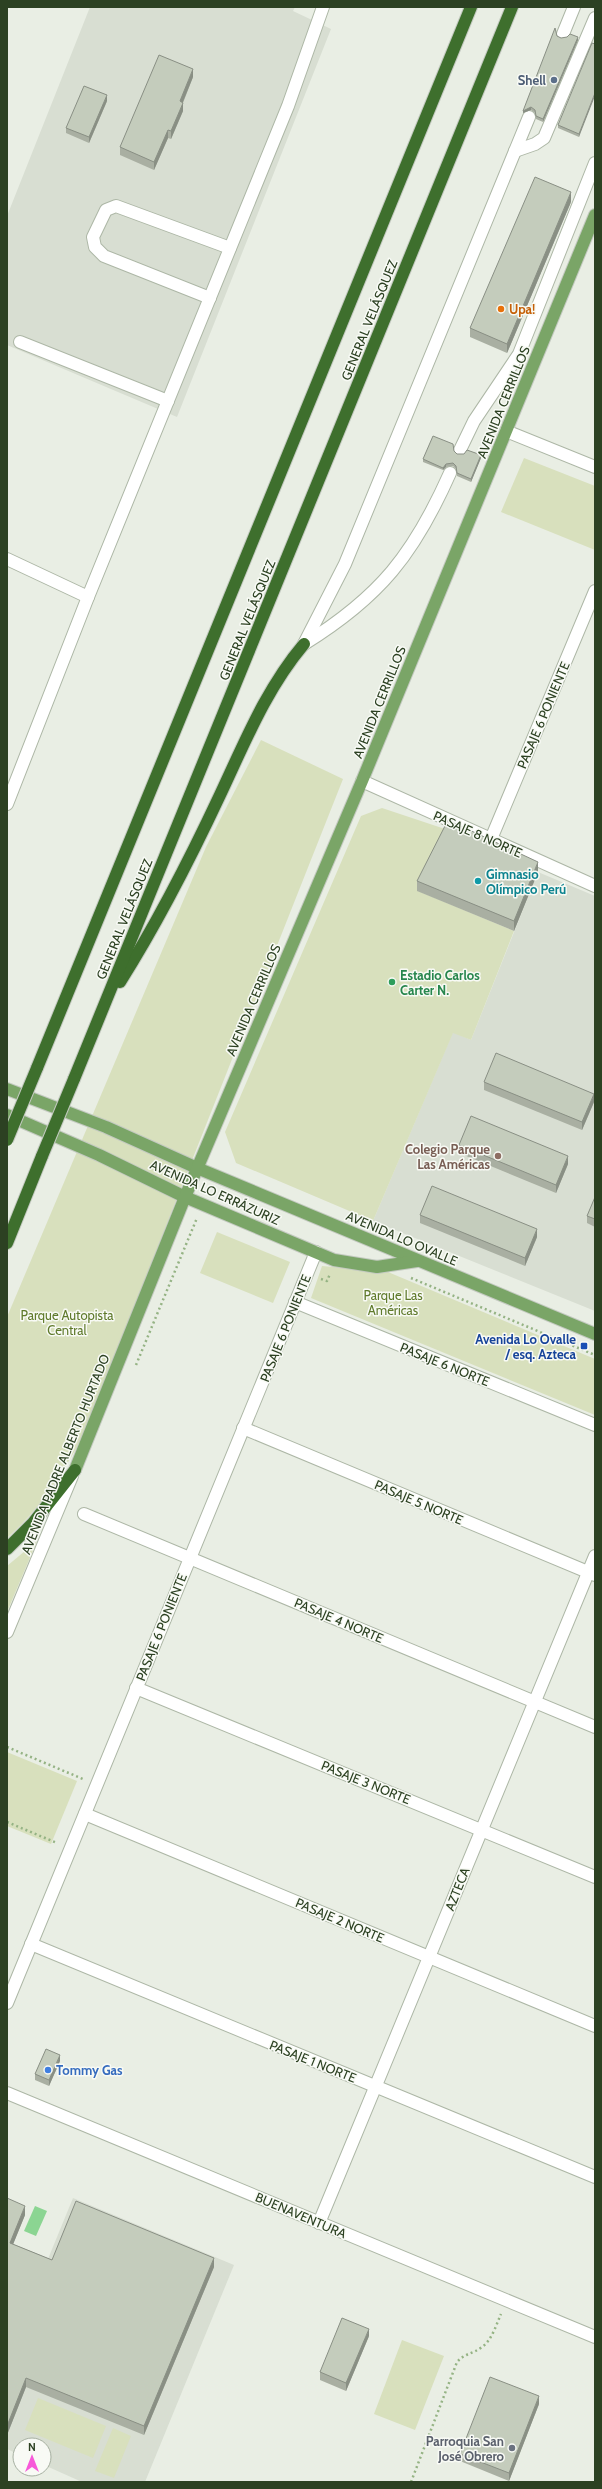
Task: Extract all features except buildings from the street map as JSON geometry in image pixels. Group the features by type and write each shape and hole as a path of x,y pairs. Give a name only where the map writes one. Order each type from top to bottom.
{"highway":[{"name":"GENERAL VELÁSQUEZ","path":"7,1141 471,7"},
{"name":"GENERAL VELÁSQUEZ","path":"7,1243 512,7"},
{"path":"103,1008 145,941 183,873 269,693 285,667 304,644"},
{"path":"7,1549 33,1523 75,1470"}],"main road":[{"name":"AVENIDA CERRILLOS","path":"185,1197 362,781 595,215"},
{"name":"AVENIDA LO ERRÁZURIZ","path":"7,1089 106,1127 197,1168"},
{"name":"AVENIDA LO ERRÁZURIZ","path":"7,1115 99,1155 185,1197 316,1252 348,1263 377,1267 417,1260"},
{"name":"AVENIDA LO OVALLE","path":"197,1168 595,1334"},
{"name":"AVENIDA PADRE ALBERTO HURTADO","path":"75,1470 185,1197"}],"street":[{"path":"7,804 88,597 288,106 323,7"},
{"path":"563,34 574,7"},
{"path":"515,151 544,138 595,18"},
{"path":"304,644 348,557 529,116"},
{"path":"460,450 474,421 518,354 595,163"},
{"path":"210,298 104,256 95,247 93,237 106,210 116,206 230,248"},
{"path":"20,342 168,401"},
{"path":"506,431 595,467"},
{"path":"304,644 358,606 397,567 426,524 450,473"},
{"path":"7,559 88,597"},
{"name":"PASAJE 6 PONIENTE","path":"491,839 595,591"},
{"name":"PASAJE 8 NORTE","path":"362,781 595,886"},
{"name":"PASAJE 6 PONIENTE","path":"7,2003 316,1252"},
{"name":"PASAJE 6 NORTE","path":"295,1302 595,1425"},
{"name":"PASAJE 5 NORTE","path":"243,1428 592,1573"},
{"name":"AVENIDA PADRE ALBERTO HURTADO","path":"7,1632 75,1470"},
{"name":"PASAJE 4 NORTE","path":"84,1514 595,1726"},
{"name":"AZTECA","path":"320,2223 535,1702 592,1573 595,1556"},
{"name":"PASAJE 3 NORTE","path":"136,1688 595,1876"},
{"name":"PASAJE 2 NORTE","path":"85,1814 595,2026"},
{"name":"PASAJE 1 NORTE","path":"31,1944 595,2177"},
{"name":"BUENAVENTURA","path":"7,2093 595,2337"}],"path":[{"path":"198,1218 205,1221"},
{"path":"307,1274 327,1281 330,1273 338,1273"},
{"path":"410,1278 595,1355"},
{"path":"7,1747 97,1784"},
{"path":"7,1822 70,1849"},
{"path":"410,2482 457,2362 464,2354 481,2347 487,2341 493,2333 507,2300"}],"shaded area":[{"path":"90,7 295,7 293,11 331,29 177,417 7,345 7,216"},
{"name":"Colegio Parque Las Américas","path":"538,872 595,896 595,1311 373,1221 453,1032 471,1040"},
{"path":"73,2198 234,2265 145,2482 82,2482 52,2469 52,2437 12,2437 12,2451 7,2449 7,2359"},
{"path":"35,2206 47,2211 36,2236 24,2231"}],"green space":[{"path":"524,458 595,486 595,550 501,512"},
{"name":"Parque Autopista Central","path":"261,740 343,779 82,1438 49,1492 19,1527 7,1538 7,1317 206,847"},
{"name":"Estadio Carlos Carter N.","path":"382,808 448,830 418,891 514,931 471,1040 453,1033 373,1221 236,1163 225,1132 361,816"},
{"path":"217,1232 290,1262 273,1303 200,1273"},
{"name":"Parque Las Américas","path":"322,1266 388,1272 595,1359 595,1415 311,1298"},
{"path":"37,1541 7,1612 7,1566"},
{"path":"7,1752 77,1781 51,1844 7,1826"},
{"path":"402,2340 444,2356 415,2430 374,2414"},
{"path":"38,2398 106,2426 93,2458 52,2441 52,2437 42,2437 25,2430"},
{"path":"113,2428 131,2436 114,2478 95,2471"}],"place":[{"name":"Shell","path":"554,80"},
{"name":"Upa!","path":"501,309"},
{"name":"Gimnasio Olímpico Perú","path":"478,881"},
{"name":"Estadio Carlos Carter N.","path":"392,982"},
{"name":"Colegio Parque Las Américas","path":"498,1156"},
{"name":"Avenida Lo Ovalle / esq. Azteca","path":"584,1346"},
{"name":"Tommy Gas","path":"48,2070"},
{"name":"Parroquia San José Obrero","path":"512,2448"}]}
